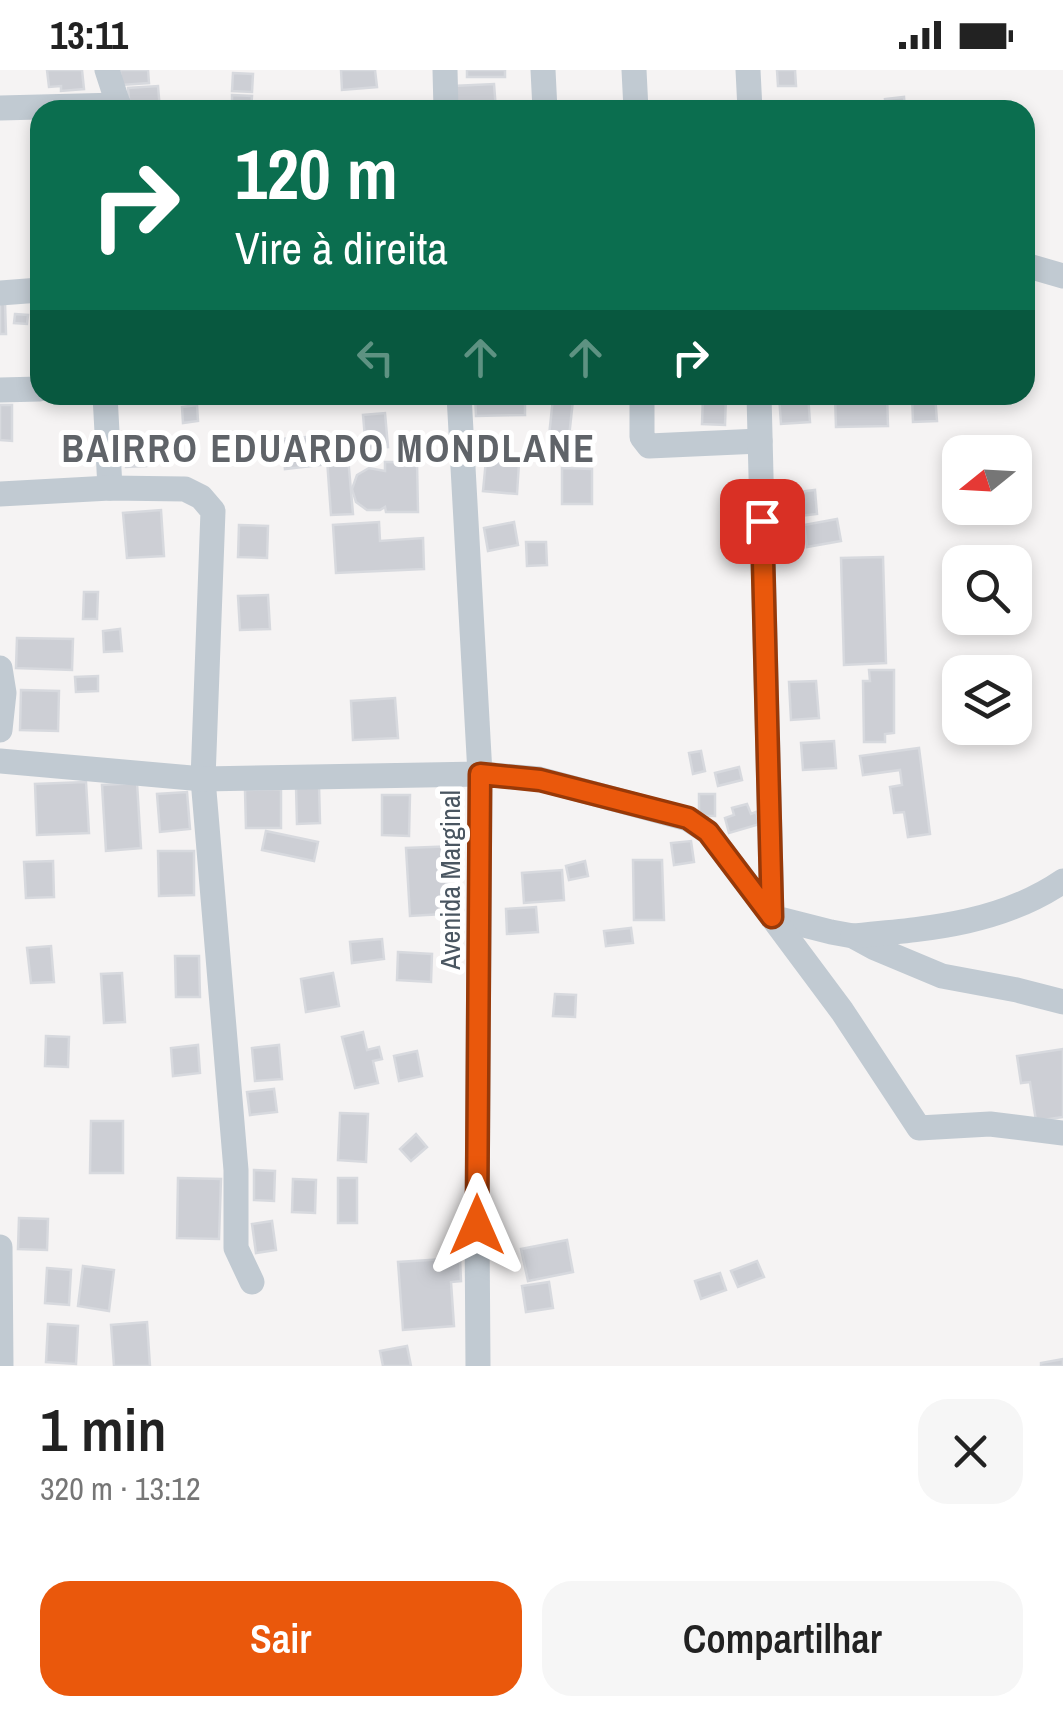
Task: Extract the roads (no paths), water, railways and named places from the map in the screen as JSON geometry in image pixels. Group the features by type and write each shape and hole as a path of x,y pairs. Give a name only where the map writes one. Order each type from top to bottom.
{"street":[{"path":"107,70 118,100"},
{"path":"445,70 446,100"},
{"path":"543,70 544,100"},
{"path":"634,70 636,100"},
{"path":"748,70 750,100"},
{"path":"0,108 30,108"},
{"path":"1035,268 1063,276"},
{"path":"0,292 30,290"},
{"path":"0,390 30,389"},
{"path":"106,405 110,488"},
{"name":"Avenida Marginal","path":"460,405 480,774 478,1366"},
{"path":"642,405 642,437 649,446 760,441"},
{"path":"759,405 772,917"},
{"path":"0,494 110,488 185,489 201,497 213,511 203,779 236,1170 236,1248 252,1282"},
{"path":"0,668 4,693 0,730"},
{"path":"0,761 203,779 480,774 540,780 688,818 708,832 772,917 842,1011 919,1128 990,1124 1063,1132"},
{"path":"854,936 936,928 1006,912 1063,880"},
{"path":"772,917 854,936 942,976 1063,1002"},
{"path":"0,1246 1,1366"}],"district":[{"name":"BAIRRO EDUARDO MONDLANE","path":"329,449"}]}
